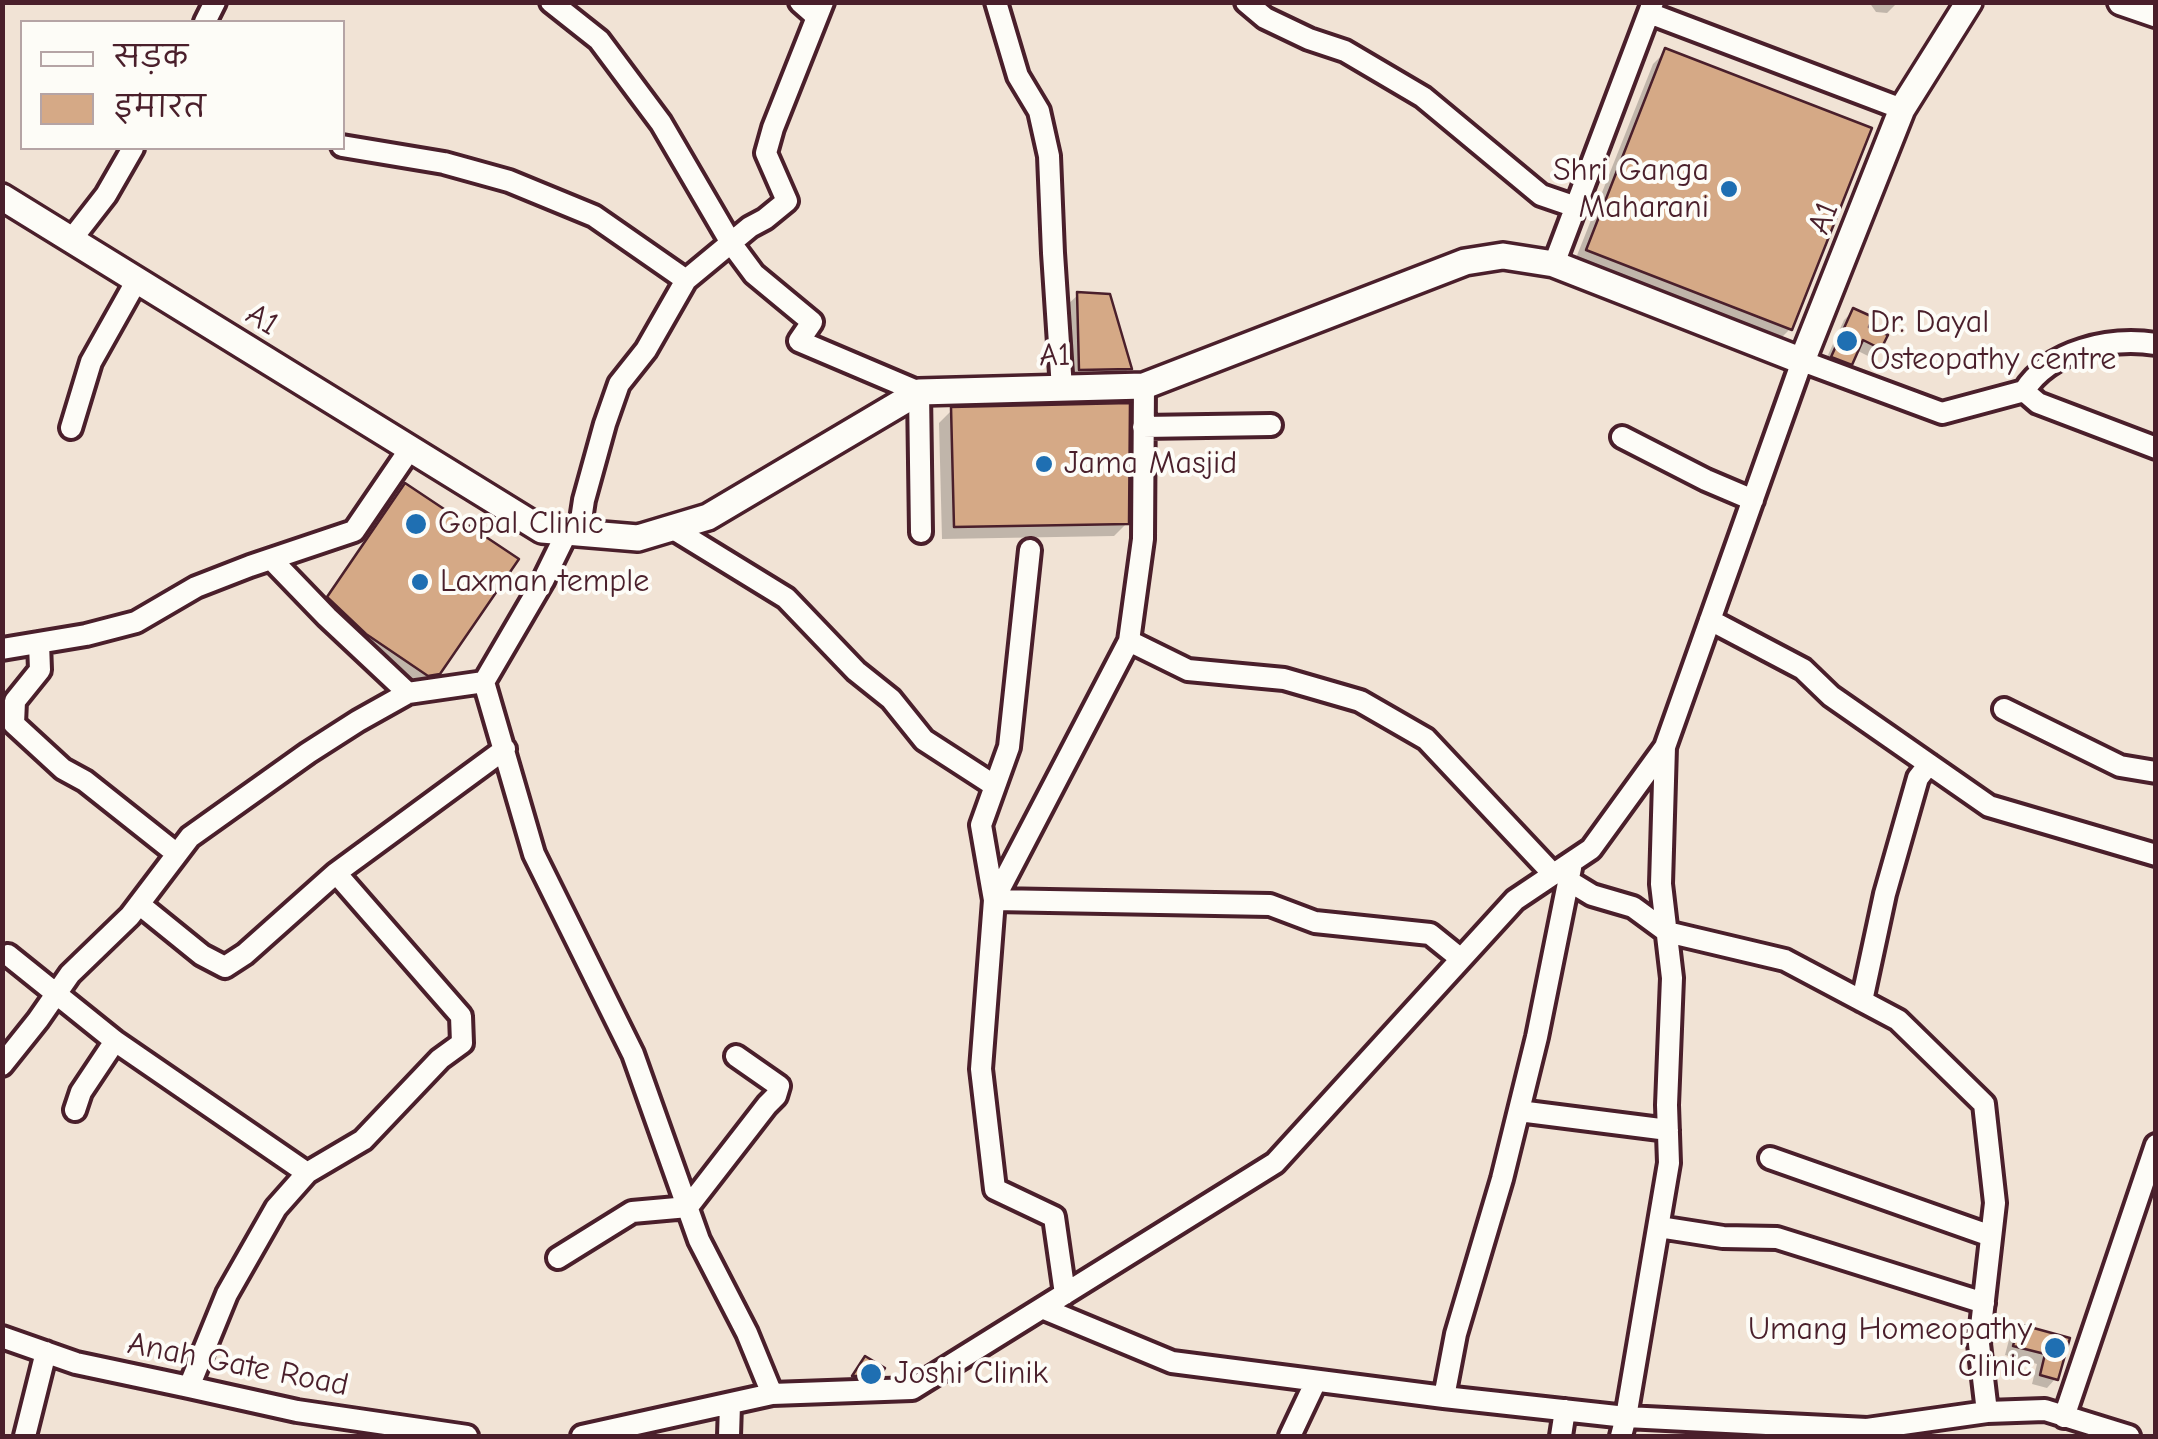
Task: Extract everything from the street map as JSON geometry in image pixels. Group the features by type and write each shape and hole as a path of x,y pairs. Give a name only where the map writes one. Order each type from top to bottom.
{"main road":[{"name":"A1","path":"2,197 542,530 638,538 708,517 919,392 1144,386 1464,262 1503,256 1554,264 1802,361 1902,109 1969,2"}],"street":[{"path":"551,2 600,40 660,123 731,243 754,274 812,322 799,341 919,392 921,532"},
{"path":"772,1394 747,1332 699,1240 633,1054 534,854 484,682 573,532 619,384 646,350 686,280 786,201 766,153 820,10 800,2"},
{"path":"996,2 1018,76 1039,110 1049,156 1062,389"},
{"path":"1246,2 1265,18 1345,52 1423,97 1542,195 1576,207"},
{"path":"1554,264 1651,8 1902,109"},
{"path":"345,146 444,163 509,181 594,216 686,280"},
{"path":"71,240 106,195 132,150"},
{"path":"71,428 91,362 136,280"},
{"path":"582,1436 772,1394 912,1389 1276,1163 1515,900 1565,872 1591,849 1666,746 1802,361 1942,414 2024,391 2032,378 2058,358 2097,346 2140,341 2156,344"},
{"path":"994,900 1129,640 1143,539 1144,386"},
{"path":"2024,391 2038,403 2156,448"},
{"path":"1143,427 1271,425"},
{"path":"1622,438 1753,500"},
{"path":"2,650 136,622 196,587 354,532 410,449"},
{"path":"672,528 786,598 856,671 891,698 924,740 995,786"},
{"path":"1030,550 1009,747 981,825 994,900 981,1069 995,1189 1054,1218 1065,1294"},
{"path":"271,559 408,694"},
{"path":"1710,620 1803,670 1831,696 1989,806 2156,854"},
{"path":"1129,640 1188,670 1284,679 1360,701 1426,740 1592,896 1633,906 1667,932 1785,960 1898,1020 1984,1104 1995,1203 1972,1421"},
{"path":"38,643 40,670 15,701 14,724 63,768 84,780 177,854"},
{"path":"2,1065 70,974 139,904 190,837 308,752 408,694 484,682"},
{"path":"2004,710 2120,766 2156,772"},
{"path":"1624,1427 1670,1164 1672,978 1662,884 1666,746"},
{"path":"139,904 202,955 226,967 336,873 505,749"},
{"path":"1862,1001 1885,894 1918,778 1929,764"},
{"path":"1444,1397 1456,1334 1502,1178 1537,1037 1565,872"},
{"path":"188,1388 227,1294 276,1208 306,1173 362,1140 440,1059 462,1043 461,1016 336,873"},
{"path":"994,900 1270,905 1315,922 1430,934 1461,959"},
{"path":"8,955 115,1041 306,1173"},
{"path":"75,1110 115,1041"},
{"path":"558,1258 632,1212 688,1207 776,1096 779,1086 736,1056"},
{"path":"1518,1111 1668,1130"},
{"path":"2064,1416 2156,1145"},
{"path":"1770,1158 1992,1236"},
{"path":"1658,1227 1723,1237 1777,1238 1984,1303"},
{"path":"1042,1308 1172,1362 1565,1410 1624,1427 1867,1430 2045,1410 2129,1436"},
{"name":"Anah Gate Road","path":"2,1337 76,1363 188,1388 297,1411 457,1436"},
{"path":"25,1436 46,1352"},
{"path":"1290,1436 1316,1380"},
{"path":"729,1436 730,1404"},
{"path":"1561,1436 1565,1410"}],"building":[{"name":"Shri Ganga Maharani","path":"1665,48 1872,128 1792,330 1586,250"},
{"path":"1077,292 1110,294 1132,369 1079,370"},
{"path":"1853,308 1873,317 1869,327 1888,335 1881,349 1863,340 1852,365 1831,357"},
{"name":"Jama Masjid","path":"1130,403 1129,524 954,527 951,407"},
{"name":"Laxman temple","path":"405,483 519,559 440,674 428,676 366,634 327,597"},
{"path":"2019,1324 2070,1338 2058,1380 2040,1375 2045,1354 2013,1346"},
{"path":"865,1356 885,1368 880,1376 852,1376"}],"place":[{"name":"Shri Ganga Maharani","path":"1729,189"},
{"name":"Dr. Dayal Osteopathy centre","path":"1847,341"},
{"name":"Jama Masjid","path":"1044,464"},
{"name":"Gopal Clinic","path":"416,524"},
{"name":"Laxman temple","path":"420,582"},
{"name":"Umang Homeopathy Clinic","path":"2055,1348"},
{"name":"Joshi Clinik","path":"871,1374"}]}
